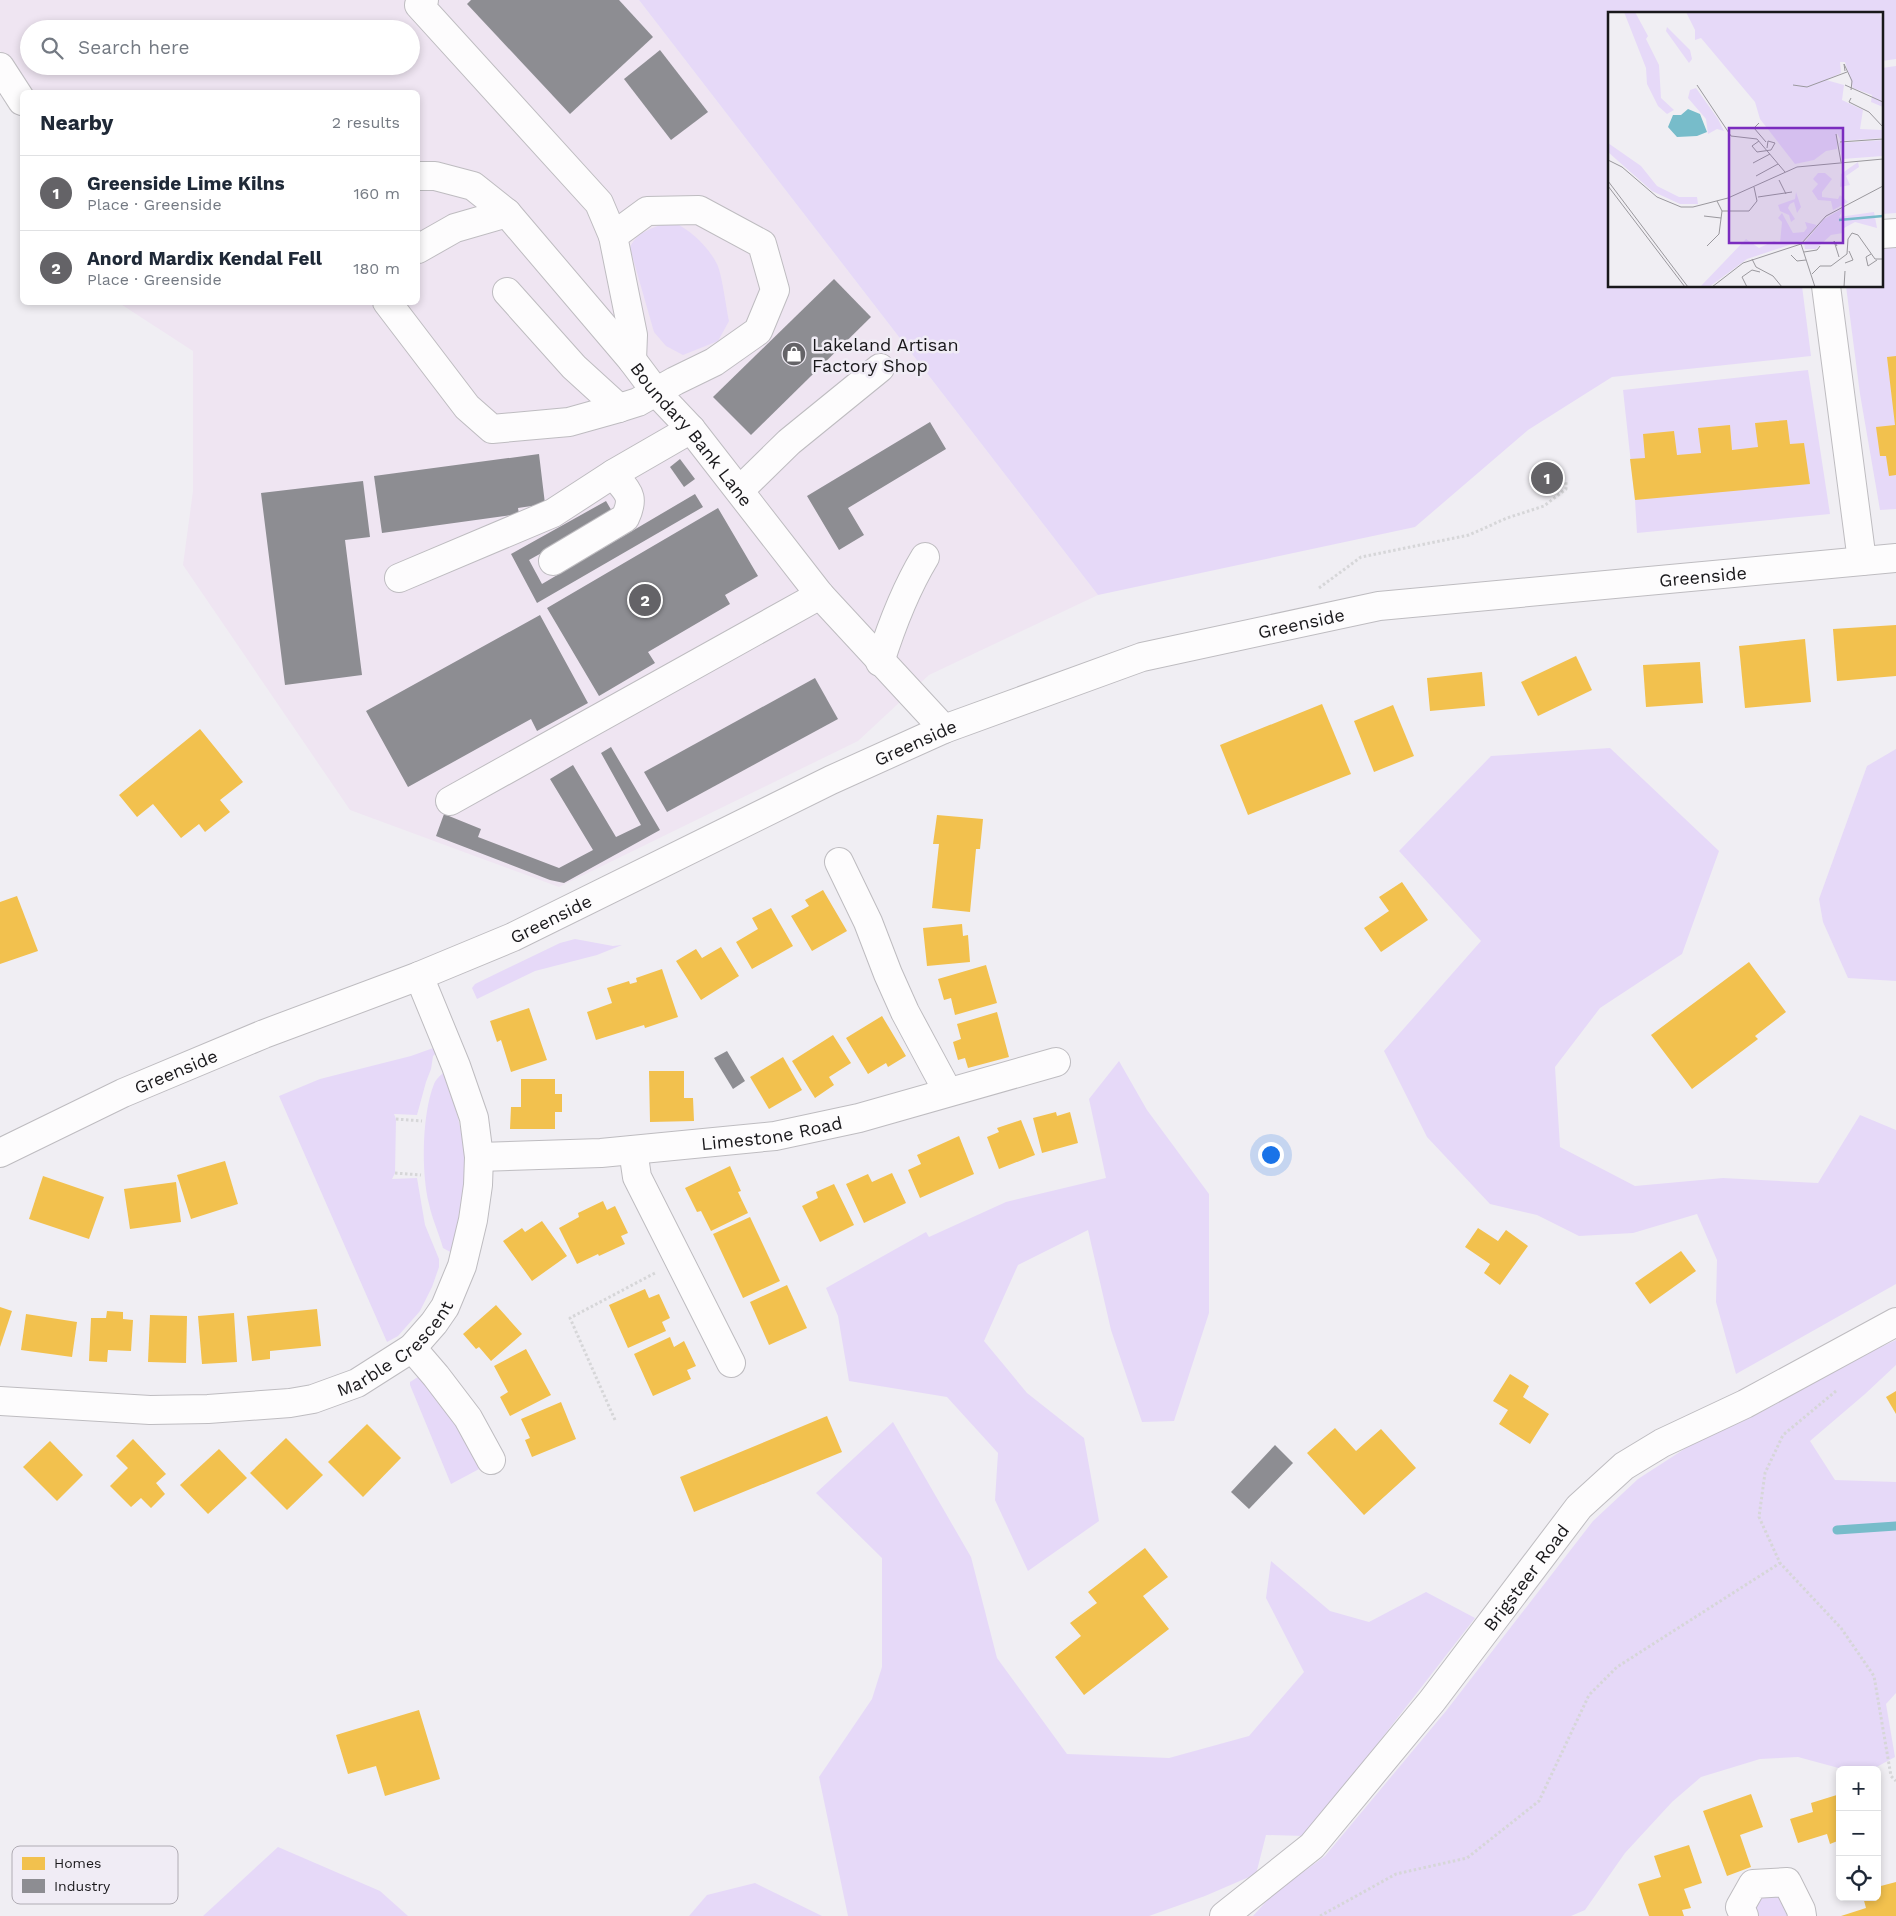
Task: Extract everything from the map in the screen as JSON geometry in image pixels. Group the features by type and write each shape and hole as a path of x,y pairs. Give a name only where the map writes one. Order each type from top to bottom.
{"street":[{"path":"424,0 419,5 599,202 613,236 634,335 632,360"},
{"path":"0,67 20,98"},
{"name":"Boundary Bank Lane","path":"420,176 435,176 473,186 507,213 632,360 656,392 691,429 820,595 944,729"},
{"path":"389,305 467,407 492,429 569,422 638,402 675,381 710,365 758,331 775,290 762,244 699,210 647,211 613,236"},
{"path":"420,248 455,228 507,213"},
{"path":"1826,288 1862,561"},
{"path":"507,292 574,367 620,408"},
{"path":"740,490 789,442 880,368"},
{"path":"399,578 553,513 614,474 691,429"},
{"path":"553,561 624,518 630,506 630,498 614,474"},
{"path":"880,662 908,585 925,557"},
{"name":"Greenside","path":"0,1153 149,1082 264,1034 419,976 513,937 831,780 944,729 1142,657 1379,606 1896,558"},
{"path":"450,801 820,595"},
{"path":"839,862 868,922 905,1012 948,1092"},
{"name":"Marble Crescent","path":"0,1401 150,1410 216,1409 290,1403 313,1399 357,1383 412,1348 445,1307 462,1266 475,1211 479,1157 474,1118 456,1066 419,976"},
{"name":"Limestone Road","path":"479,1157 601,1153 774,1136 859,1118 1056,1062"},
{"path":"633,1150 637,1177 731,1363"},
{"name":"Brigsteer Road","path":"1224,1916 1312,1846 1432,1701 1579,1507 1624,1466 1662,1443 1744,1404 1896,1322"},
{"path":"412,1348 468,1418 492,1460"},
{"path":"1744,1916 1740,1907 1754,1884 1787,1882 1801,1910 1802,1916"}],"path":[{"path":"1314,591 1361,557 1469,535 1507,518 1544,506 1566,489 1566,480"},
{"path":"396,1119 422,1120"},
{"path":"395,1173 421,1175"},
{"path":"615,1420 570,1318 642,1280"},
{"path":"1843,1384 1783,1435 1765,1473 1760,1517 1780,1563 1841,1628 1874,1676 1891,1776 1896,1781"},
{"path":"1320,1916 1396,1874 1466,1858 1539,1801 1588,1695 1617,1667 1780,1563"}],"shaded area":[{"path":"0,0 639,0 1098,595 929,675 858,741 559,887 350,810 183,565 193,491 193,351 122,305 420,305 420,90 27,90 0,50"},
{"path":"639,0 1896,0 1896,59 1884,61 1884,12 1608,12 1608,288 1802,288 1811,356 1612,377 1528,430 1415,527 1098,595"},
{"path":"1896,66 1896,213 1884,214 1884,68"},
{"path":"672,221 698,239 717,264 729,321 718,341 683,355 666,346 654,332 630,248 637,237 653,228"},
{"path":"1896,241 1896,509 1880,510 1860,394 1846,288 1884,288 1884,242"},
{"path":"1808,370 1830,514 1637,533 1623,390"},
{"path":"1610,748 1719,851 1682,954 1600,1008 1555,1067 1560,1147 1635,1186 1723,1178 1818,1183 1860,1115 1896,1130 1896,1284 1736,1374 1716,1302 1717,1260 1697,1214 1633,1233 1579,1236 1537,1215 1490,1204 1427,1137 1384,1051 1481,941 1399,851 1491,756"},
{"path":"1896,749 1896,981 1848,978 1823,922 1819,899 1867,766"},
{"path":"575,939 613,946 622,945 597,955 535,971 477,999 472,988 475,984 560,943"},
{"path":"436,1047 438,1051 433,1056 417,1115 394,1114 396,1119 395,1173 392,1179 417,1178 425,1225 439,1259 439,1267 432,1287 420,1311 398,1336 387,1342 279,1096 320,1079 411,1056"},
{"path":"1119,1061 1147,1110 1209,1194 1209,1313 1174,1421 1142,1422 1111,1330 1088,1230 1018,1265 984,1341 1027,1393 1084,1438 1099,1521 1028,1571 995,1500 998,1453 947,1397 849,1381 838,1316 826,1288 926,1232 929,1237 1006,1202 1106,1178 1089,1099"},
{"path":"444,1072 462,1136 465,1163 463,1196 452,1253 443,1248 432,1215 426,1191 424,1160 425,1127 430,1096 435,1082"},
{"path":"1896,1340 1896,1365 1810,1441 1835,1480 1896,1482 1896,1693 1886,1704 1895,1757 1878,1766 1836,1767 1798,1757 1760,1759 1701,1777 1672,1802 1625,1853 1585,1910 1571,1916 1253,1916 1272,1895 1325,1856 1446,1711 1593,1521 1638,1479 1689,1446 1754,1416 1868,1353"},
{"path":"418,1377 429,1386 446,1407 481,1468 451,1484 410,1385 410,1382"},
{"path":"893,1422 971,1557 997,1658 1067,1754 1169,1758 1249,1736 1304,1672 1266,1598 1271,1561 1330,1611 1369,1622 1426,1592 1475,1618 1306,1836 1266,1835 1256,1874 1205,1896 1149,1916 848,1916 819,1777 872,1699 882,1667 882,1558 816,1493"},
{"path":"278,1847 380,1891 408,1916 203,1916"},
{"path":"755,1883 822,1916 689,1916 707,1895"},
{"path":"1766,1894 1778,1894 1791,1916 1758,1916 1753,1905"}],"building: Homes":[{"path":"1896,356 1896,475 1889,476 1886,456 1880,456 1876,427 1895,425 1887,357"},
{"path":"1787,420 1790,444 1804,443 1810,484 1635,500 1630,459 1645,458 1643,434 1674,431 1677,455 1701,453 1698,428 1730,425 1732,450 1758,447 1755,423"},
{"path":"1896,625 1896,676 1837,681 1833,629"},
{"path":"1805,639 1811,702 1745,708 1739,646"},
{"path":"1576,656 1592,690 1538,716 1521,682"},
{"path":"1700,662 1703,703 1646,707 1643,665"},
{"path":"1482,672 1485,706 1430,711 1427,678"},
{"path":"1322,704 1351,774 1248,815 1220,745"},
{"path":"1393,705 1414,756 1374,772 1354,721"},
{"path":"200,729 243,782 220,800 230,812 205,832 199,824 181,838 153,804 137,817 119,795"},
{"path":"937,815 983,819 980,849 976,849 970,912 932,908 939,844 933,844"},
{"path":"1402,882 1428,920 1381,952 1364,928 1389,911 1379,897"},
{"path":"823,890 847,931 812,951 791,916 809,906 805,900"},
{"path":"17,896 38,951 0,964 0,902"},
{"path":"771,908 793,946 752,969 736,942 758,929 752,918"},
{"path":"962,924 963,936 968,935 970,962 927,966 923,928"},
{"path":"721,947 739,976 701,1000 676,961 696,949 702,958"},
{"path":"1749,962 1786,1012 1755,1036 1758,1039 1692,1089 1651,1035"},
{"path":"986,965 997,1003 955,1015 951,998 944,1000 938,979"},
{"path":"662,969 678,1017 645,1028 644,1025 596,1040 587,1012 612,1003 607,988 629,981 630,984 637,982 636,978"},
{"path":"529,1008 547,1060 511,1072 501,1040 497,1042 490,1021"},
{"path":"997,1012 1009,1057 968,1068 965,1058 958,1060 953,1042 961,1039 957,1024"},
{"path":"882,1016 906,1056 888,1067 886,1063 868,1074 846,1038"},
{"path":"833,1035 851,1063 829,1077 834,1085 815,1098 792,1061"},
{"path":"783,1057 802,1090 769,1109 750,1077"},
{"path":"649,1071 684,1071 684,1098 693,1098 694,1121 650,1122"},
{"path":"521,1079 555,1079 555,1094 562,1094 562,1112 555,1112 555,1129 510,1129 511,1107 521,1107"},
{"path":"1056,1112 1057,1116 1070,1112 1078,1143 1042,1153 1033,1118"},
{"path":"1021,1120 1035,1155 999,1169 987,1137 999,1132 997,1128"},
{"path":"959,1136 974,1174 920,1198 908,1170 921,1164 917,1155"},
{"path":"225,1161 238,1204 191,1219 177,1175"},
{"path":"730,1166 741,1191 738,1192 748,1213 711,1231 701,1211 697,1212 685,1188"},
{"path":"892,1173 906,1203 864,1223 846,1184 868,1174 872,1182"},
{"path":"43,1176 104,1197 89,1239 29,1219"},
{"path":"176,1182 181,1222 130,1229 124,1189"},
{"path":"834,1184 854,1225 820,1242 802,1206 818,1198 816,1192"},
{"path":"603,1201 607,1210 615,1206 628,1233 621,1236 625,1244 577,1264 559,1228 579,1217 578,1213"},
{"path":"750,1217 780,1281 743,1298 713,1234"},
{"path":"542,1221 567,1256 532,1281 503,1241 522,1228 525,1232"},
{"path":"1478,1228 1498,1241 1506,1230 1528,1246 1500,1285 1484,1273 1490,1264 1465,1247"},
{"path":"1681,1251 1696,1271 1650,1304 1635,1283"},
{"path":"787,1285 807,1328 769,1345 750,1302"},
{"path":"645,1289 649,1298 659,1294 670,1318 662,1322 666,1331 628,1348 609,1305"},
{"path":"496,1305 522,1334 491,1361 479,1347 476,1349 463,1334"},
{"path":"0,1307 12,1311 0,1347"},
{"path":"317,1309 321,1346 270,1351 270,1359 252,1361 247,1316"},
{"path":"107,1311 123,1312 123,1319 133,1320 131,1351 108,1350 107,1362 89,1361 91,1318 106,1318"},
{"path":"234,1313 237,1362 202,1364 198,1316"},
{"path":"26,1314 77,1322 72,1357 21,1350"},
{"path":"150,1315 187,1316 186,1363 148,1362"},
{"path":"670,1337 674,1347 684,1341 696,1366 687,1370 691,1379 653,1396 634,1354"},
{"path":"526,1349 551,1395 510,1416 500,1397 508,1392 494,1366"},
{"path":"1510,1374 1529,1386 1523,1397 1549,1414 1530,1444 1499,1424 1508,1410 1493,1401"},
{"path":"1896,1391 1896,1414 1886,1397"},
{"path":"561,1402 576,1439 532,1457 525,1440 530,1438 521,1419"},
{"path":"827,1416 842,1452 694,1512 680,1477"},
{"path":"367,1424 401,1458 363,1497 328,1462"},
{"path":"1335,1428 1356,1451 1381,1429 1416,1468 1364,1515 1307,1453"},
{"path":"286,1438 323,1475 287,1510 250,1473"},
{"path":"133,1439 166,1474 156,1483 165,1494 151,1508 141,1498 131,1507 110,1486 128,1468 116,1456"},
{"path":"50,1441 83,1475 57,1501 23,1467"},
{"path":"219,1449 247,1478 208,1514 180,1485"},
{"path":"1145,1548 1168,1577 1143,1596 1169,1629 1084,1695 1055,1657 1081,1636 1070,1623 1097,1603 1088,1592"},
{"path":"419,1710 440,1779 385,1796 376,1766 348,1774 336,1735"},
{"path":"1751,1794 1763,1827 1740,1835 1751,1867 1727,1876 1703,1811"},
{"path":"1836,1795 1836,1842 1830,1844 1827,1834 1798,1843 1790,1819 1813,1812 1811,1803"},
{"path":"1689,1845 1702,1883 1684,1889 1691,1908 1682,1910 1684,1916 1649,1916 1638,1884 1661,1877 1654,1856"},
{"path":"1896,1882 1896,1916 1841,1916 1866,1908 1864,1901 1881,1901 1881,1886"}],"building: Industry":[{"path":"471,0 619,0 653,37 570,114 467,4"},
{"path":"660,50 708,112 671,140 624,79"},
{"path":"834,279 871,317 751,435 713,397"},
{"path":"930,422 946,449 848,508 864,535 839,550 807,496"},
{"path":"539,454 545,504 518,508 519,514 382,533 374,476"},
{"path":"680,459 695,479 684,487 670,467"},
{"path":"363,481 370,537 345,540 362,675 285,685 261,493"},
{"path":"695,494 703,507 537,603 511,554 606,501 613,513 529,560 542,584"},
{"path":"718,508 758,576 725,595 730,604 648,652 655,663 599,696 547,608"},
{"path":"540,615 588,703 537,731 531,719 408,787 366,711"},
{"path":"815,678 838,719 667,812 644,772"},
{"path":"611,747 660,830 564,883 550,880 436,836 444,814 481,829 478,837 559,868 593,850 550,779 573,765 616,837 641,825 601,753"},
{"path":"727,1051 745,1081 733,1089 714,1058"},
{"path":"1275,1445 1293,1463 1249,1509 1231,1492"}],"waterway":[{"path":"1837,1530 1896,1526"}],"place":[{"name":"Lakeland Artisan Factory Shop","path":"794,354"},
{"name":"Greenside Lime Kilns","path":"1547,478"},
{"name":"Anord Mardix Kendal Fell","path":"645,600"}]}
